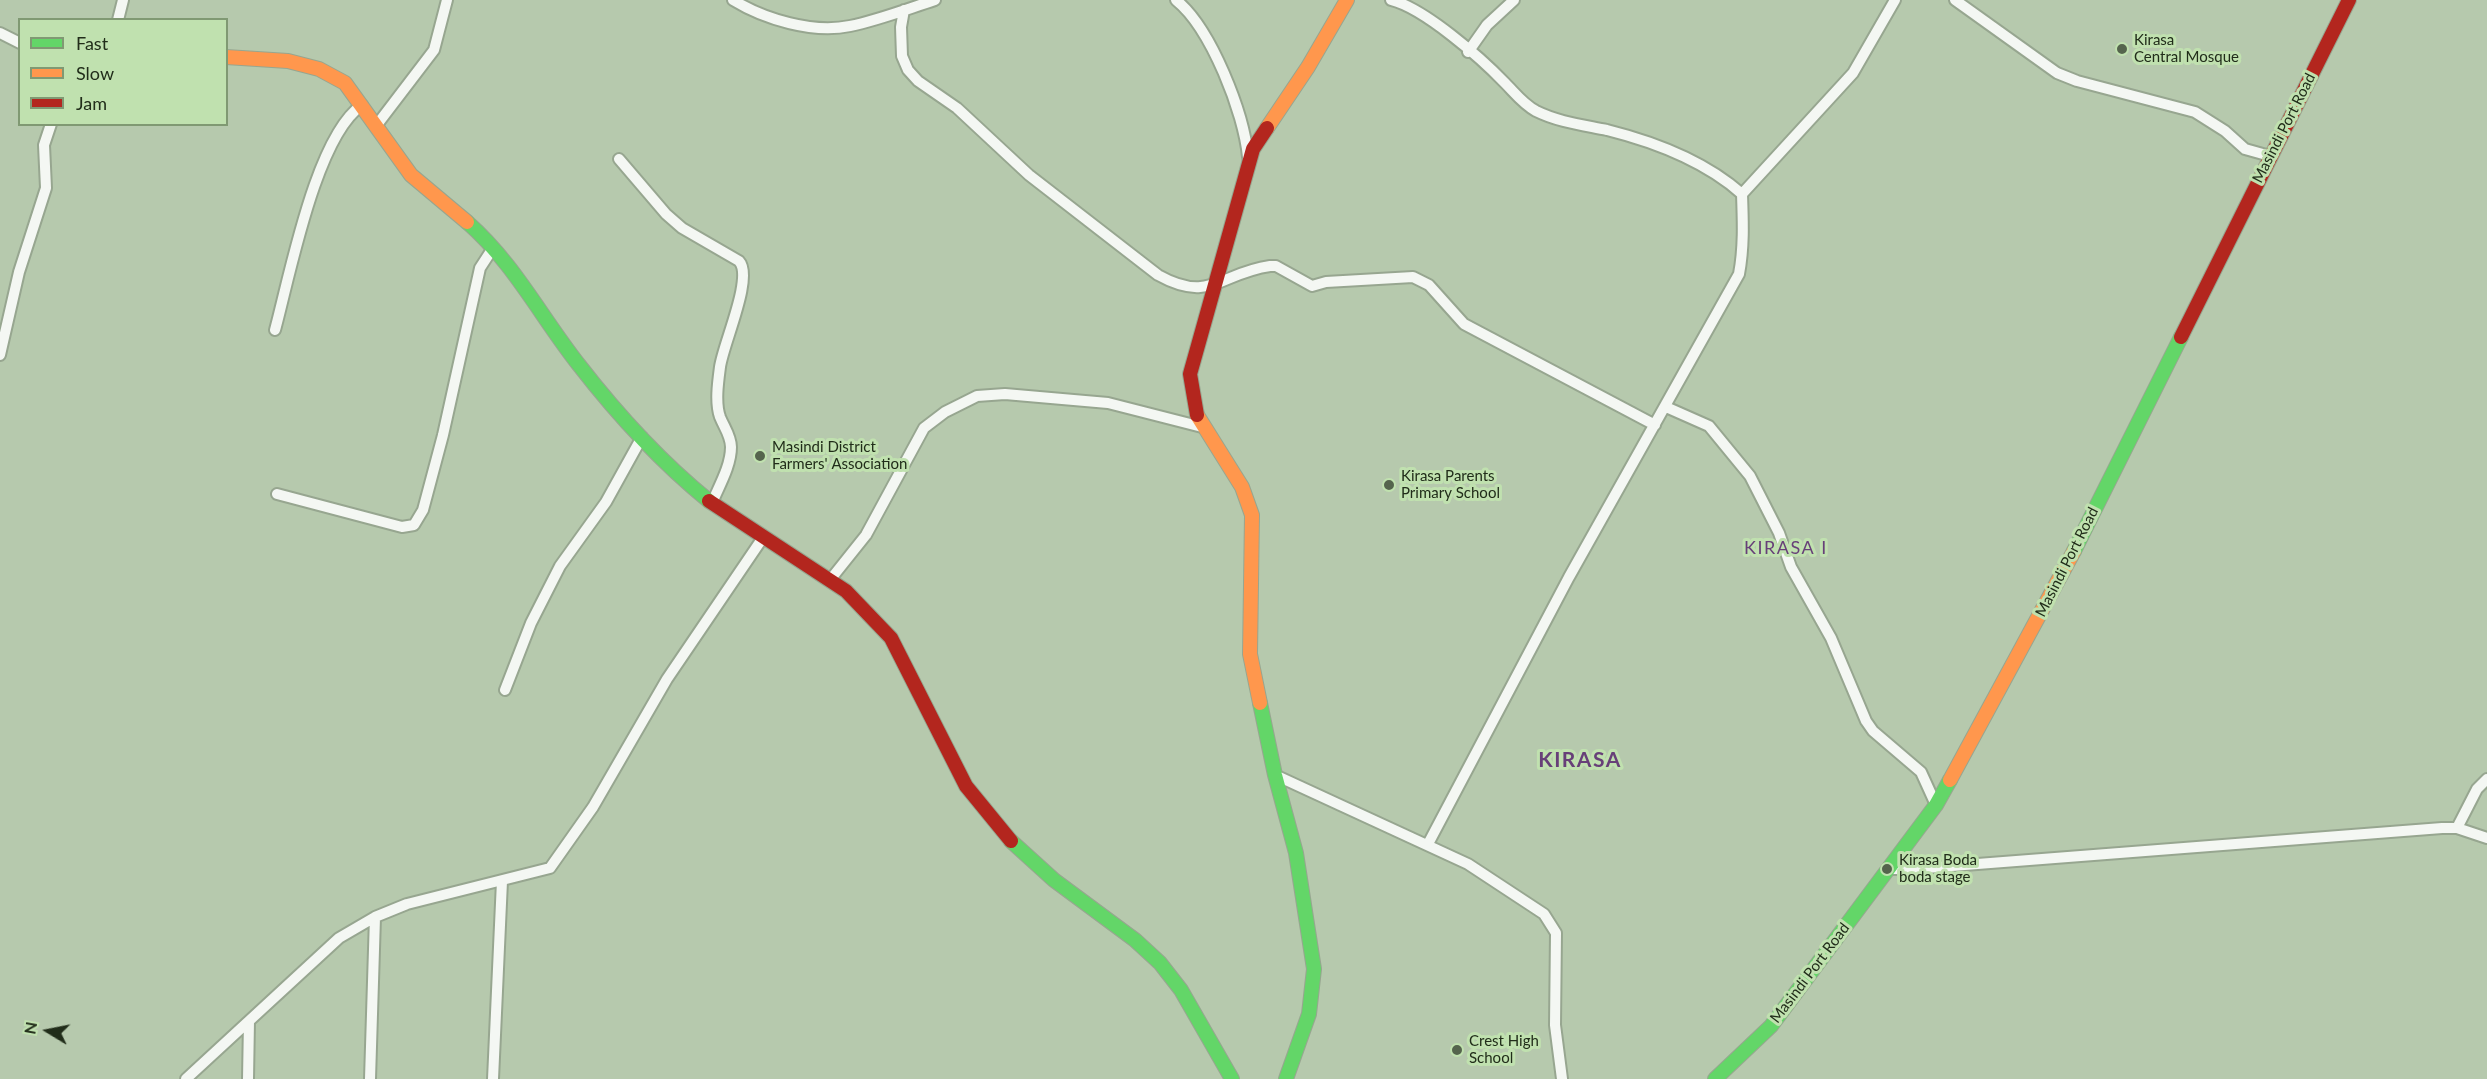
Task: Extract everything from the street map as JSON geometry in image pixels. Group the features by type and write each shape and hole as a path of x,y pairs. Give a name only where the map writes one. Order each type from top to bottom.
{"street":[{"path":"118,18 123,0"},
{"path":"376,126 434,50 447,0"},
{"path":"733,0 770,16 822,27 849,26 935,0"},
{"path":"1286,1079 1309,1014 1314,969 1296,853 1275,775 1250,654 1252,515 1242,488 1202,427 1194,409 1190,374 1248,160 1257,141 1308,67 1347,0"},
{"path":"1391,0 1402,3 1431,20 1504,82 1519,99 1536,111 1565,122 1644,139 1720,175 1742,194"},
{"path":"1468,52 1487,25 1514,0"},
{"path":"1428,844 1569,577 1739,274 1743,249 1742,194 1853,73 1895,0"},
{"path":"1955,0 2057,73 2077,81 2195,112 2212,122 2245,149 2270,156"},
{"name":"Masindi Port Road","path":"1715,1079 1771,1026 1936,805 2052,594 2349,0"},
{"path":"1181,2 1200,28 1237,103 1245,130 1248,160"},
{"path":"904,10 901,27 902,56 908,70 918,81 957,108 1029,175 1158,275 1173,284 1192,289 1270,266 1276,266 1312,286 1326,282 1413,278 1429,285 1464,324 1655,425"},
{"path":"0,33 18,42"},
{"path":"228,57 288,60 319,69 345,83 411,176 470,223 493,248 524,284 579,365 642,437 686,482 762,539 846,591 891,638 966,786 977,803 999,830 1015,844 1085,904 1161,963 1181,989 1209,1045 1232,1079"},
{"path":"275,330 323,164 339,130 362,105"},
{"path":"0,355 19,272 46,188 44,145 50,126"},
{"path":"619,159 666,214 682,228 739,261 743,267 742,290 720,366 718,399 720,416 730,440 731,450 712,503"},
{"path":"277,494 402,526 414,525 423,510 443,435 480,268 493,248"},
{"path":"830,580 866,534 924,428 945,412 977,396 1005,394 1108,403 1202,427"},
{"path":"1666,407 1709,426 1750,476 1779,532 1791,567 1831,638 1866,721 1873,731 1922,772 1936,805"},
{"path":"506,690 531,623 560,566 606,502 642,437"},
{"path":"186,1079 339,938 375,917 407,904 545,871 557,860 623,758 658,693 762,539"},
{"path":"1275,775 1468,864 1544,914 1557,933 1555,1025 1562,1079"},
{"path":"2457,828 2477,789 2487,779"},
{"path":"1888,869 1913,869 2292,838 2457,828 2487,838"},
{"path":"493,1079 502,881"},
{"path":"370,1079 375,917"},
{"path":"248,1079 249,1021"}],"traffic: fast":[{"path":"467,222 499,255 565,347 640,437 709,501"},
{"path":"2074,551 2181,337"},
{"path":"1260,703 1275,775 1296,853 1314,969 1309,1014 1286,1079"},
{"path":"1715,1079 1771,1026 1936,805 1950,780"},
{"path":"1011,841 1054,880 1135,940 1160,963 1181,990 1232,1079"}],"traffic: slow":[{"path":"1267,128 1308,67 1347,0"},
{"path":"228,57 288,61 319,69 345,83 411,175 467,222"},
{"path":"1197,415 1242,487 1252,515 1250,654 1260,703"},
{"path":"1950,780 2074,551"}],"traffic: jam":[{"path":"2181,337 2349,0"},
{"path":"1197,415 1190,374 1253,149 1267,128"},
{"path":"709,501 846,591 891,638 966,786 1011,841"}],"place":[{"name":"Kirasa Central Mosque","path":"2122,49"},
{"name":"Masindi District Farmers' Association","path":"760,456"},
{"name":"Kirasa Parents Primary School","path":"1389,485"},
{"name":"Kirasa Boda boda stage","path":"1887,869"},
{"name":"Crest High School","path":"1457,1050"}],"district":[{"name":"KIRASA I","path":"1786,548"},
{"name":"KIRASA","path":"1580,760"}]}
